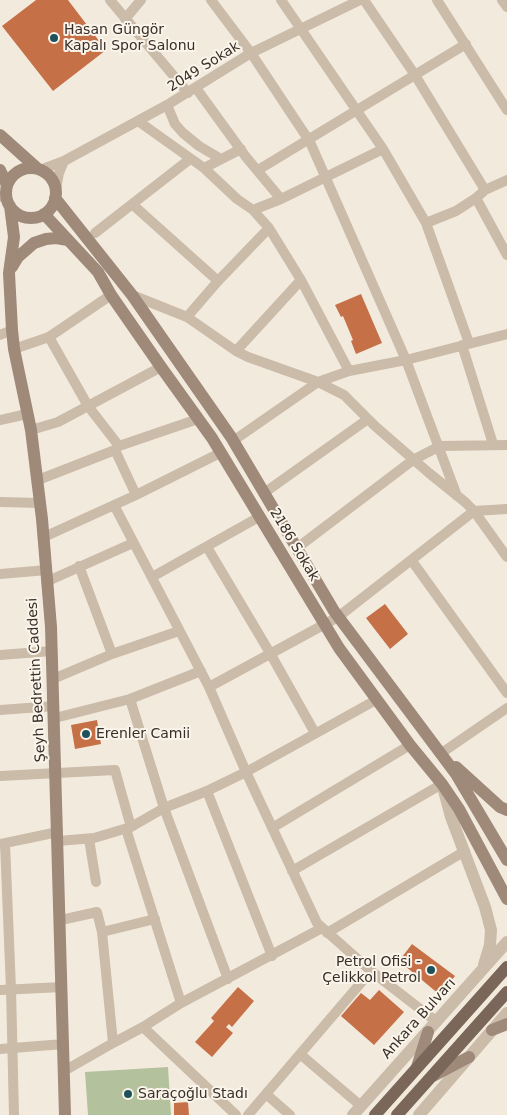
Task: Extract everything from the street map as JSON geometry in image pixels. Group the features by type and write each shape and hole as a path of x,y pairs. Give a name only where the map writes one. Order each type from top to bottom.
{"main road":[{"path":"0,135 39,170 48,175 53,182 55,194 52,206 39,215 23,216 16,212 6,196 12,176 26,168 39,170"},
{"name":"Şeyh Bedrettin Caddesi","path":"0,170 13,220 13,247 8,273 6,332 14,349 31,430 48,576 55,712 65,1115"},
{"name":"2186 Sokak","path":"55,194 132,295 233,441 338,617 456,774 507,860"},
{"name":"2186 Sokak","path":"39,215 68,240 98,272 111,295 220,453 324,625 376,700 442,784 473,835 507,900"},
{"name":"Şeyh Bedrettin Caddesi","path":"13,247 24,229 39,215"},
{"path":"8,273 18,257 34,243 56,238 68,240"},
{"path":"440,754 500,807 507,810"},
{"path":"374,1115 507,967"},
{"path":"397,1115 507,992"},
{"path":"492,1030 507,1024"},
{"path":"417,1067 428,1032"},
{"path":"433,1076 469,1057"}],"street":[{"path":"110,0 125,19 192,90 281,199"},
{"path":"125,19 140,0"},
{"path":"211,0 251,53 308,139 406,360 440,446 457,496"},
{"path":"281,0 383,149 426,223 465,344 493,444"},
{"path":"362,0 415,75 485,190"},
{"name":"2049 Sokak","path":"39,170 64,162 167,105 251,53 362,0"},
{"path":"437,0 507,110"},
{"path":"502,0 507,7"},
{"path":"258,170 466,44"},
{"path":"167,105 175,124 183,133 199,146 221,159"},
{"path":"138,121 204,168 253,210 269,228 301,280 349,371"},
{"path":"204,168 241,149"},
{"path":"253,210 281,199 383,149"},
{"path":"96,233 190,159"},
{"path":"55,194 59,173 64,162"},
{"path":"426,223 456,211 485,190 507,180"},
{"path":"476,198 507,256"},
{"path":"132,204 218,281"},
{"path":"187,317 218,281 269,228"},
{"path":"236,351 301,280"},
{"path":"14,349 48,337 111,295"},
{"path":"132,295 187,317 236,351 318,382 344,395 413,460 474,511 507,557"},
{"path":"233,441 318,382 349,371 406,360 507,334"},
{"path":"48,337 88,406 117,448 136,495"},
{"path":"31,430 58,422 161,367"},
{"path":"0,420 27,414"},
{"path":"38,480 117,448 198,419"},
{"path":"264,493 368,419"},
{"path":"296,548 413,460 440,446 507,445"},
{"path":"44,537 136,495 220,453"},
{"path":"0,502 40,503"},
{"path":"114,505 209,686 246,772 318,923 371,971 437,1022"},
{"path":"209,686 338,617 474,511 507,509"},
{"path":"152,577 259,517"},
{"path":"0,574 48,576 79,566 133,543"},
{"path":"207,547 315,733"},
{"path":"412,561 507,693"},
{"path":"79,566 112,654"},
{"path":"53,678 112,654 179,631"},
{"path":"0,655 52,651"},
{"path":"0,710 55,712 130,700 201,671"},
{"path":"130,700 164,808 228,979"},
{"path":"14,1115 11,989 3,843 58,836 88,839 128,828 164,808 207,791 246,772 376,700"},
{"path":"440,754 507,708"},
{"path":"272,828 410,745"},
{"path":"0,776 115,770 128,828 182,1003"},
{"path":"292,871 442,784 451,817 485,906 491,930 490,945 483,969"},
{"path":"207,791 272,956"},
{"path":"88,839 96,882"},
{"path":"64,1071 182,1003 325,930 465,851"},
{"path":"60,920 97,912 102,932 112,1043"},
{"path":"102,932 155,919"},
{"name":"Ankara Bulvarı","path":"357,1111 507,942"},
{"path":"248,1115 371,971"},
{"path":"0,990 62,987"},
{"path":"418,1115 507,1013"},
{"path":"143,1027 236,1115"},
{"path":"0,1049 64,1044"},
{"path":"300,1054 357,1111"},
{"path":"266,1094 290,1115"}],"green space":[{"name":"Saraçoğlu Stadı","path":"168,1067 171,1115 88,1115 85,1072"}],"building":[{"name":"Hasan Güngör Kapalı Spor Salonu","path":"36,0 68,0 106,50 53,91 2,26"},
{"path":"361,294 382,343 356,354 351,341 353,340 343,316 341,317 335,305"},
{"path":"385,604 408,634 390,649 366,618"},
{"name":"Erenler Camii","path":"97,720 101,744 75,749 71,725"},
{"path":"412,944 455,976 440,995 399,961"},
{"path":"238,987 254,1001 232,1027 229,1024 226,1027 233,1033 212,1057 195,1042 214,1021 211,1018"},
{"path":"379,990 404,1012 374,1045 341,1016 361,993 370,1000"},
{"path":"188,1102 189,1115 174,1115 174,1103"}],"place":[{"name":"Hasan Güngör Kapalı Spor Salonu","path":"54,38"},
{"name":"Erenler Camii","path":"86,734"},
{"name":"Petrol Ofisi - Çelikkol Petrol","path":"431,970"},
{"name":"Saraçoğlu Stadı","path":"128,1094"}]}
